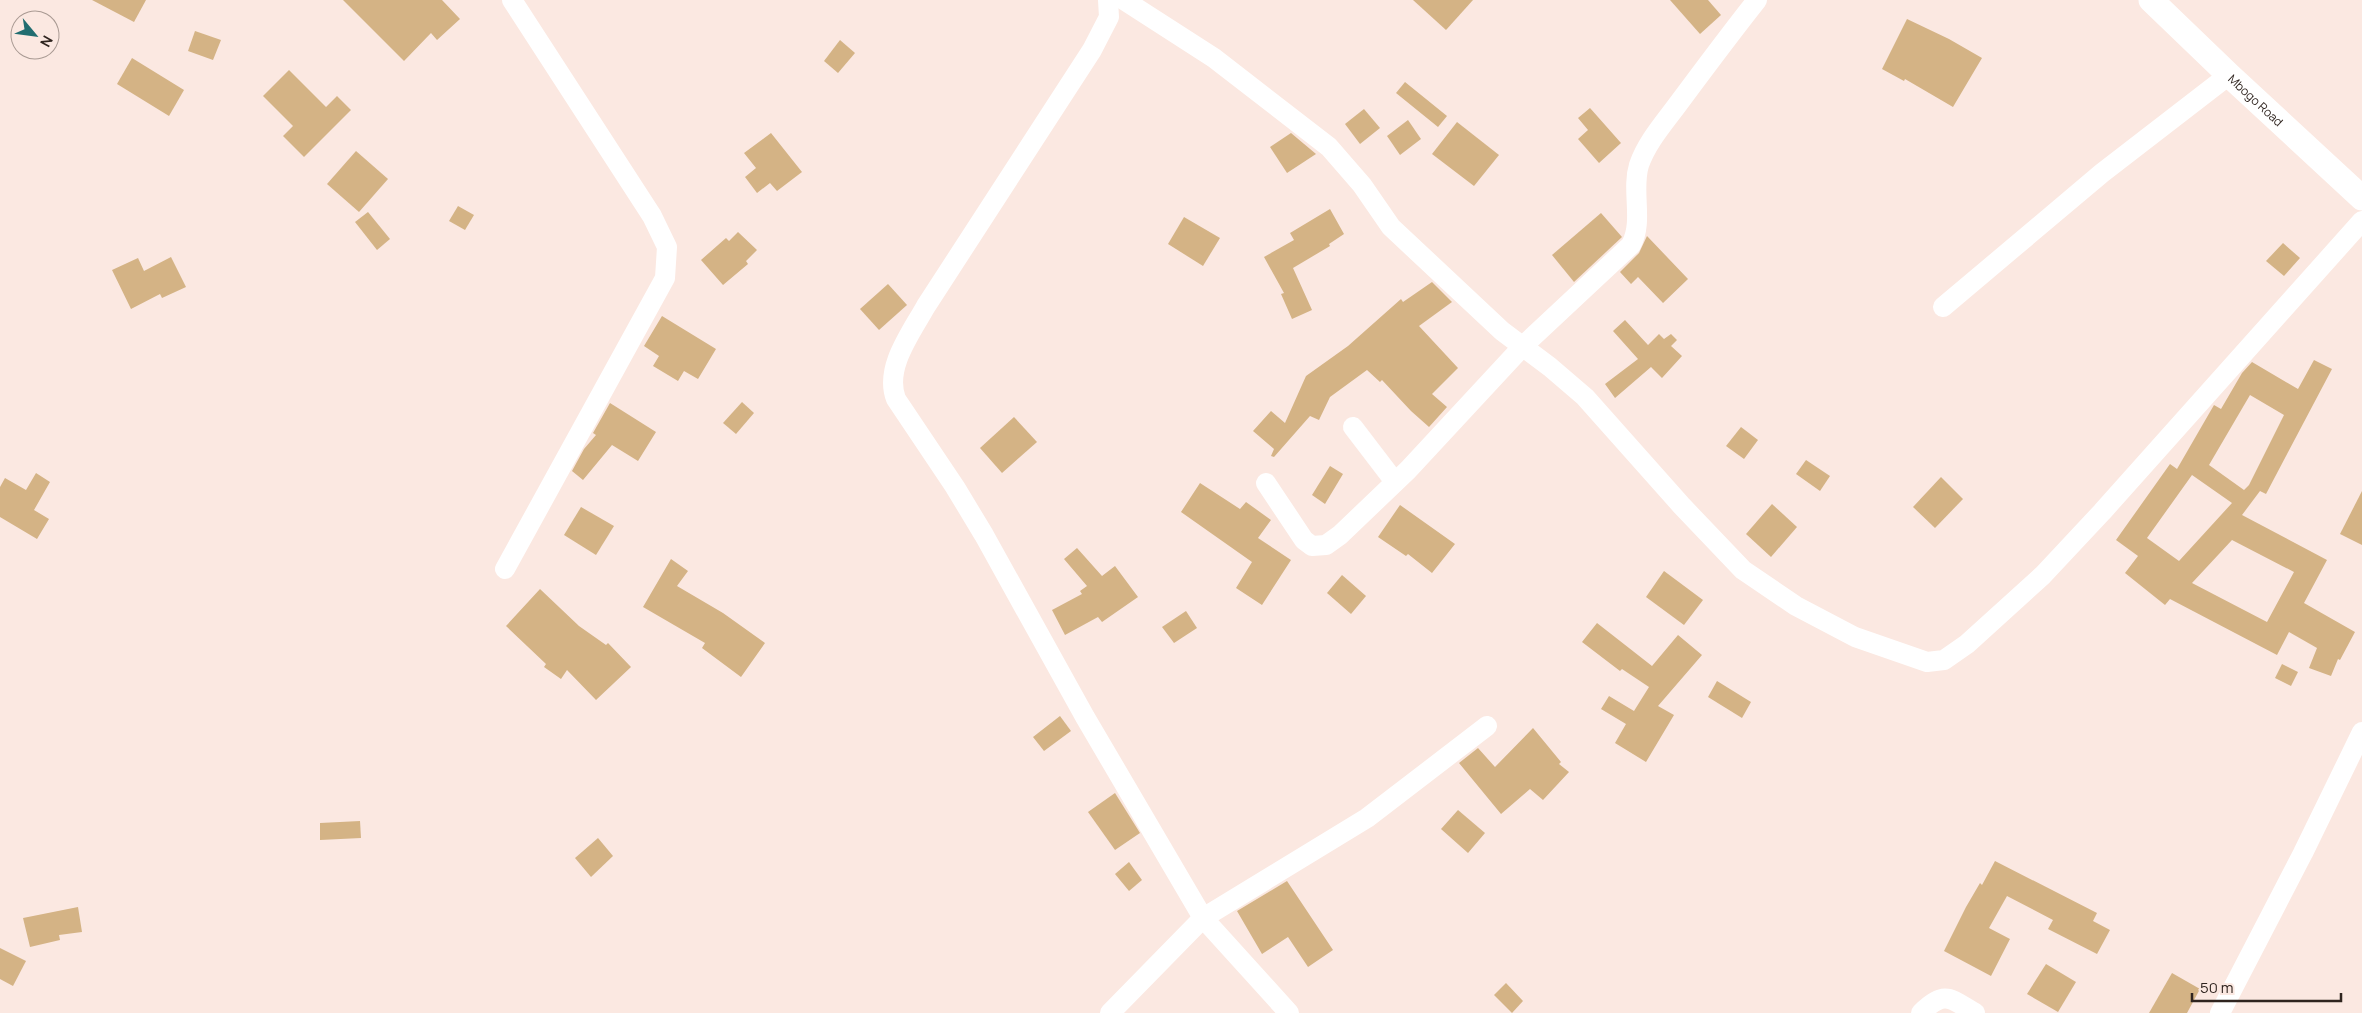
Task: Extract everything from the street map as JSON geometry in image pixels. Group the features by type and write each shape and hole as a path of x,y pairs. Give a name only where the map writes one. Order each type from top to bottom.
{"main road":[{"name":"Mbogo Road","path":"2151,0 2362,198"}],"street":[{"path":"505,569 665,278 667,247 652,216 512,0"},
{"path":"1108,0 1109,17 1092,50 926,306 903,349 894,370 891,387 896,399 955,487 984,535 1085,717 1203,918 1289,1013"},
{"path":"1124,0 1214,58 1329,147 1362,185 1391,227 1495,324 1585,397 1681,505 1743,570 1796,606 1854,637 1928,662 1944,660 1967,644 2043,575 2102,512 2362,220"},
{"path":"1266,483 1304,540 1312,546 1326,545 1335,539 1395,482 1524,346 1631,244 1635,236 1636,227 1636,193 1639,166 1652,139 1757,0"},
{"path":"1942,307 2102,174 2229,75"},
{"path":"1353,427 1395,482"},
{"path":"1110,1013 1203,918 1367,818 1487,726"},
{"path":"2220,1013 2245,968 2362,732"},
{"path":"1921,1013 1938,1000 1951,998 1975,1013"}],"building":[{"path":"92,0 146,0 134,22"},
{"path":"343,0 442,0 460,19 437,40 431,33 404,61"},
{"path":"1413,0 1473,0 1446,30"},
{"path":"1670,0 1708,0 1721,15 1700,34"},
{"path":"1907,19 1949,39 1982,58 1953,107 1905,79 1904,81 1882,69"},
{"path":"195,31 221,40 213,60 188,51"},
{"path":"840,40 855,53 838,73 824,61"},
{"path":"132,58 184,90 169,116 117,84"},
{"path":"289,70 326,107 337,96 351,110 304,157 283,136 293,126 263,96"},
{"path":"1405,82 1447,116 1438,127 1396,93"},
{"path":"1590,108 1621,143 1599,163 1578,139 1588,130 1578,118"},
{"path":"1364,109 1380,128 1360,144 1345,124"},
{"path":"1408,120 1421,139 1400,155 1387,136"},
{"path":"1457,122 1499,155 1474,186 1432,154"},
{"path":"771,133 802,172 777,191 770,183 757,193 745,177 756,168 744,153"},
{"path":"1291,133 1316,154 1287,173 1270,147"},
{"path":"356,151 388,179 359,212 327,184"},
{"path":"458,206 474,215 465,230 449,221"},
{"path":"1330,209 1344,234 1329,244 1330,246 1293,268 1312,310 1292,319 1281,294 1284,293 1264,257 1294,240 1290,233"},
{"path":"368,212 390,239 377,250 355,222"},
{"path":"1601,213 1622,237 1574,282 1552,255"},
{"path":"1184,217 1220,238 1203,266 1168,244"},
{"path":"738,232 757,250 746,261 748,264 723,285 701,260 726,238 729,241"},
{"path":"1647,236 1688,279 1663,303 1638,277 1631,284 1620,272 1639,253"},
{"path":"2283,243 2300,258 2284,276 2266,261"},
{"path":"171,257 186,287 162,298 160,294 131,309 112,270 138,258 144,271"},
{"path":"1432,282 1452,302 1419,326 1458,368 1432,394 1447,407 1429,427 1382,380 1380,382 1367,370 1330,397 1319,420 1310,416 1274,457 1271,456 1274,449 1253,431 1271,411 1285,423 1306,376 1348,346 1401,299 1403,302"},
{"path":"888,284 907,305 879,330 860,309"},
{"path":"662,316 716,349 698,379 684,371 678,381 653,366 659,356 644,346"},
{"path":"1625,320 1648,345 1659,334 1664,339 1671,334 1677,340 1671,346 1682,356 1662,378 1651,367 1615,398 1605,384 1638,359 1613,331"},
{"path":"2314,360 2332,369 2266,494 2260,491 2242,515 2327,560 2304,603 2355,632 2340,660 2338,659 2331,676 2309,668 2317,648 2289,632 2277,655 2170,599 2165,605 2125,573 2138,556 2116,540 2170,464 2177,469 2214,405 2221,409 2242,373 2252,362 2298,389","holes":["2250,395 2284,415 2249,485 2244,490 2209,465","2192,475 2232,503 2179,561 2147,538","2232,540 2294,572 2267,622 2192,583"]},
{"path":"742,402 754,413 736,434 723,423"},
{"path":"610,403 656,432 638,461 612,445 583,480 572,471 584,449 596,435 593,433"},
{"path":"1014,417 1037,442 1002,473 980,448"},
{"path":"1741,427 1758,440 1744,459 1726,446"},
{"path":"1806,460 1830,476 1820,491 1796,474"},
{"path":"1330,466 1343,474 1325,504 1312,495"},
{"path":"36,473 50,482 34,510 49,519 37,539 0,517 0,487 5,478 26,490"},
{"path":"1941,477 1963,499 1935,528 1913,507"},
{"path":"1200,483 1240,509 1246,502 1271,520 1258,538 1291,560 1262,605 1236,588 1252,562 1181,512"},
{"path":"2362,491 2362,545 2340,534"},
{"path":"1772,504 1797,527 1771,557 1746,534"},
{"path":"1400,505 1455,544 1432,573 1408,554 1406,556 1378,537"},
{"path":"581,507 614,526 596,555 564,535"},
{"path":"1077,548 1102,576 1115,566 1138,597 1102,622 1098,617 1065,635 1052,610 1082,594 1080,591 1087,586 1064,559"},
{"path":"671,559 688,571 677,586 723,613 765,643 741,677 702,648 705,643 643,607"},
{"path":"1664,571 1703,600 1684,625 1646,597"},
{"path":"1342,575 1366,596 1351,614 1327,593"},
{"path":"540,589 579,626 606,645 608,643 631,667 596,700 567,670 561,679 544,667 546,664 506,626"},
{"path":"1186,611 1197,628 1174,643 1162,627"},
{"path":"1597,623 1652,666 1678,635 1702,655 1658,706 1674,715 1646,762 1615,743 1626,724 1601,709 1609,696 1634,711 1649,687 1622,669 1620,671 1582,642"},
{"path":"2282,664 2298,672 2291,686 2275,678"},
{"path":"1717,681 1751,702 1742,718 1708,697"},
{"path":"1060,716 1071,731 1044,751 1033,737"},
{"path":"1533,728 1561,762 1559,764 1569,772 1543,800 1530,789 1501,814 1459,763 1478,748 1495,767"},
{"path":"1115,793 1140,833 1115,850 1088,812"},
{"path":"1458,810 1485,833 1468,853 1441,829"},
{"path":"360,821 361,838 320,840 320,823"},
{"path":"598,838 613,856 591,877 575,858"},
{"path":"1995,861 2097,913 2093,921 2110,930 2097,954 2048,929 2053,920 2007,896 1989,928 2010,939 1991,976 1944,951 1966,907 1980,883 1982,885"},
{"path":"1129,862 1142,880 1129,891 1115,874"},
{"path":"1287,881 1333,950 1308,967 1288,937 1262,954 1237,911"},
{"path":"78,907 82,932 59,935 60,940 30,947 23,918"},
{"path":"0,948 26,961 13,986 0,979"},
{"path":"2046,964 2076,982 2058,1012 2027,994"},
{"path":"2172,973 2200,989 2187,1013 2149,1013"},
{"path":"1506,983 1523,1001 1512,1013 1494,995"}]}
